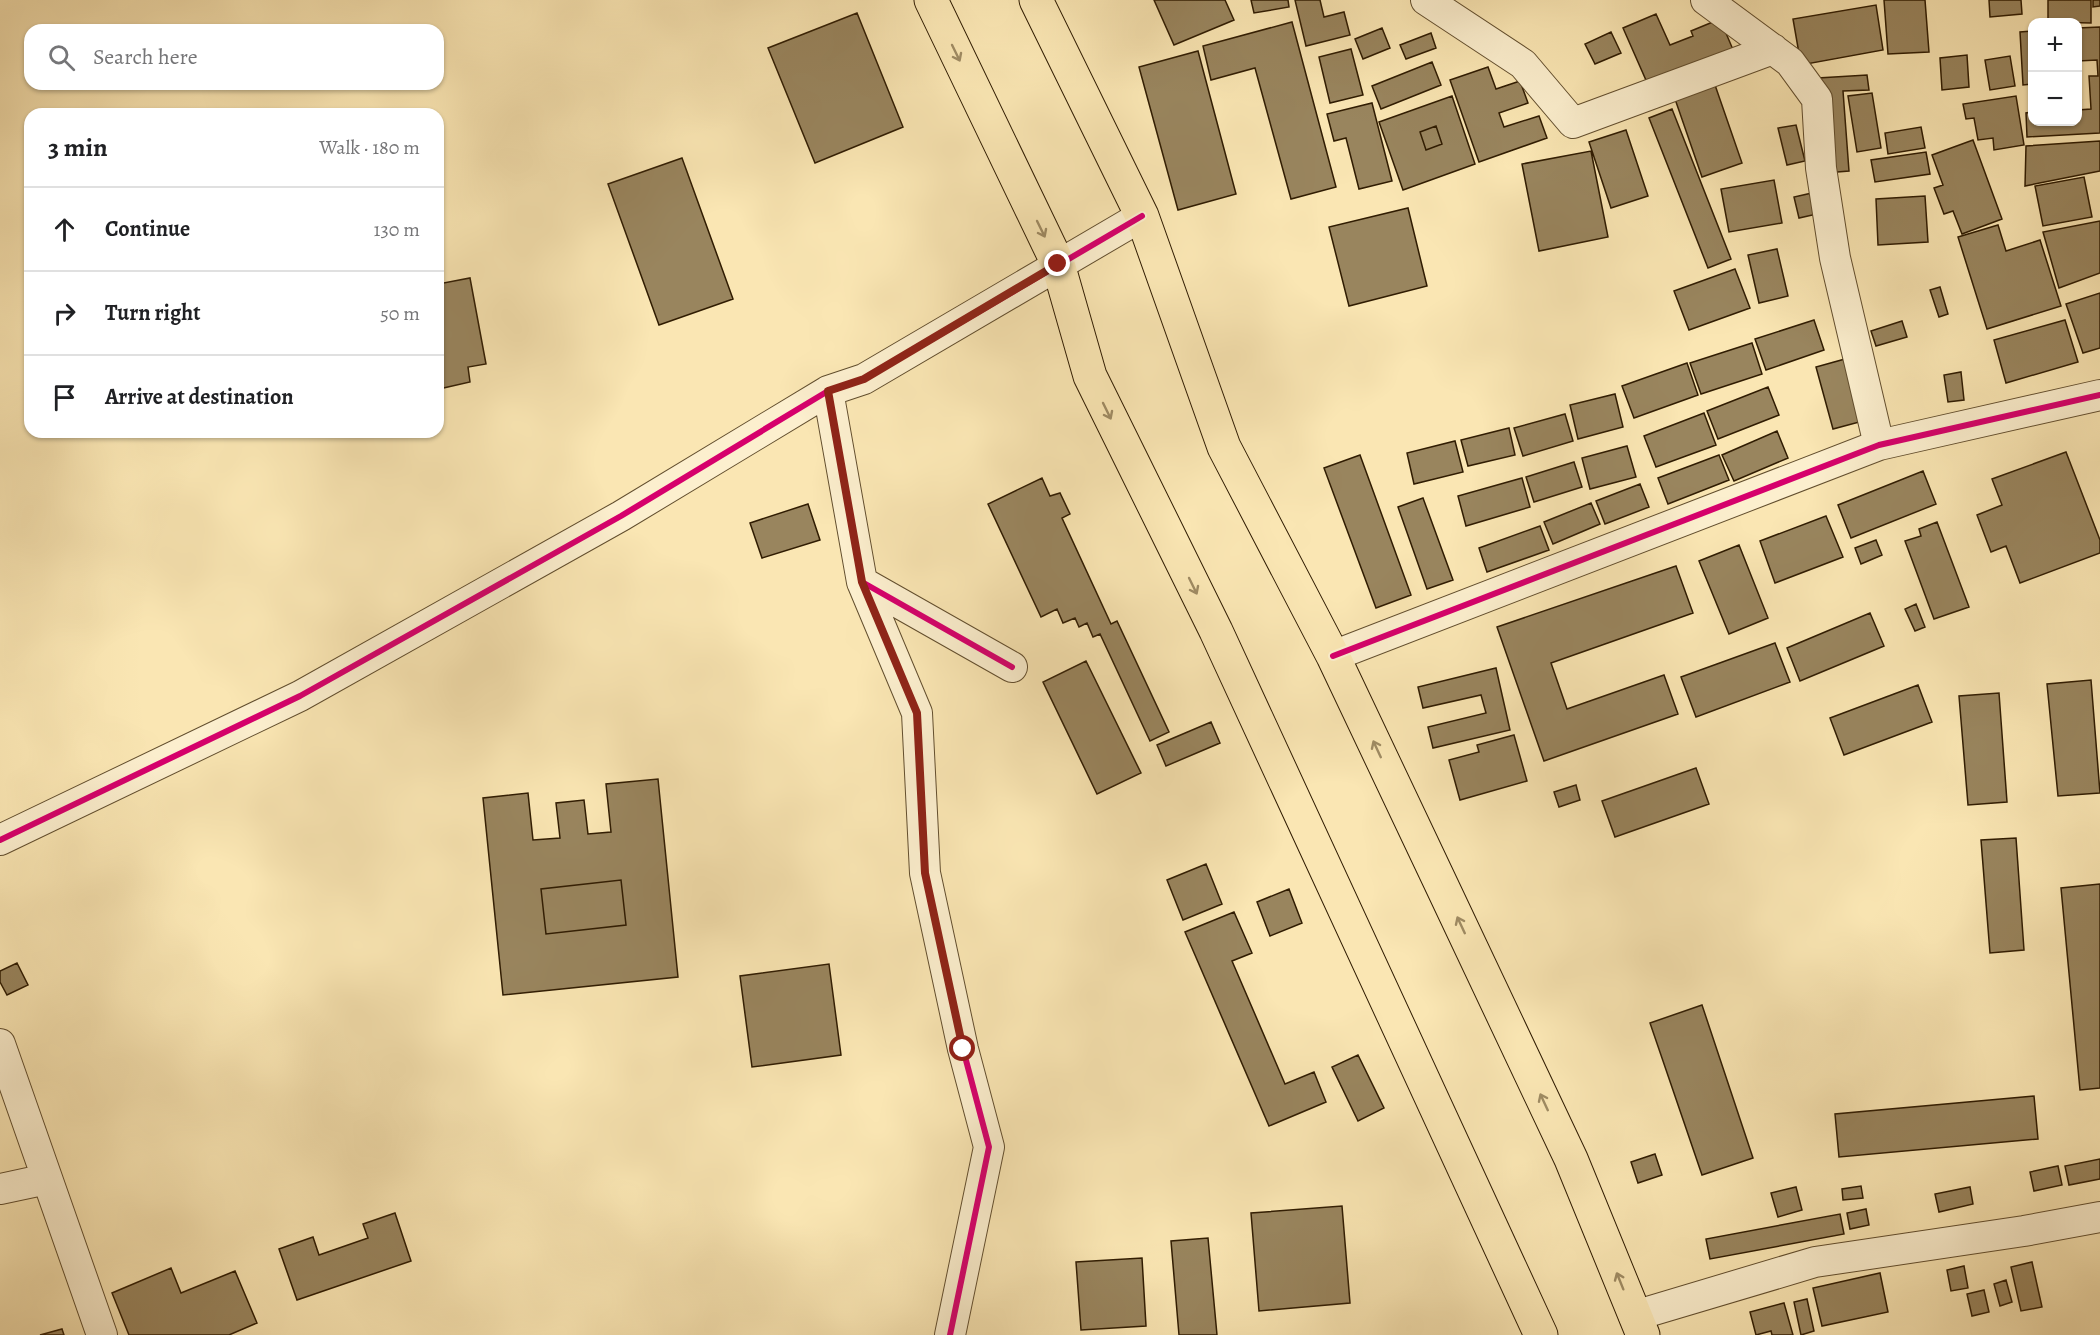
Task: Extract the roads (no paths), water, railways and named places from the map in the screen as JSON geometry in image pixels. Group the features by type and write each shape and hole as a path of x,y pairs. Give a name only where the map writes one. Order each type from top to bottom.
{"highway":[{"path":"931,0 1058,264 1090,376 1216,631 1541,1335"},
{"path":"1036,0 1142,216 1224,447 1333,656 1570,1159 1639,1326"}],"street":[{"path":"1426,0 1523,64 1573,123 1773,49"},
{"path":"1706,0 1790,62 1817,99 1821,168 1835,258 1879,445"},
{"path":"0,840 300,696 621,516 828,391 864,379 1142,216"},
{"path":"828,391 862,582 917,713 925,873 963,1049 989,1147 950,1335"},
{"path":"1333,656 1879,445 2100,395"},
{"path":"862,582 1012,667"},
{"path":"0,1044 102,1335"},
{"path":"0,1189 47,1179"},
{"path":"1639,1326 1815,1262 2025,1231 2100,1217"}]}
